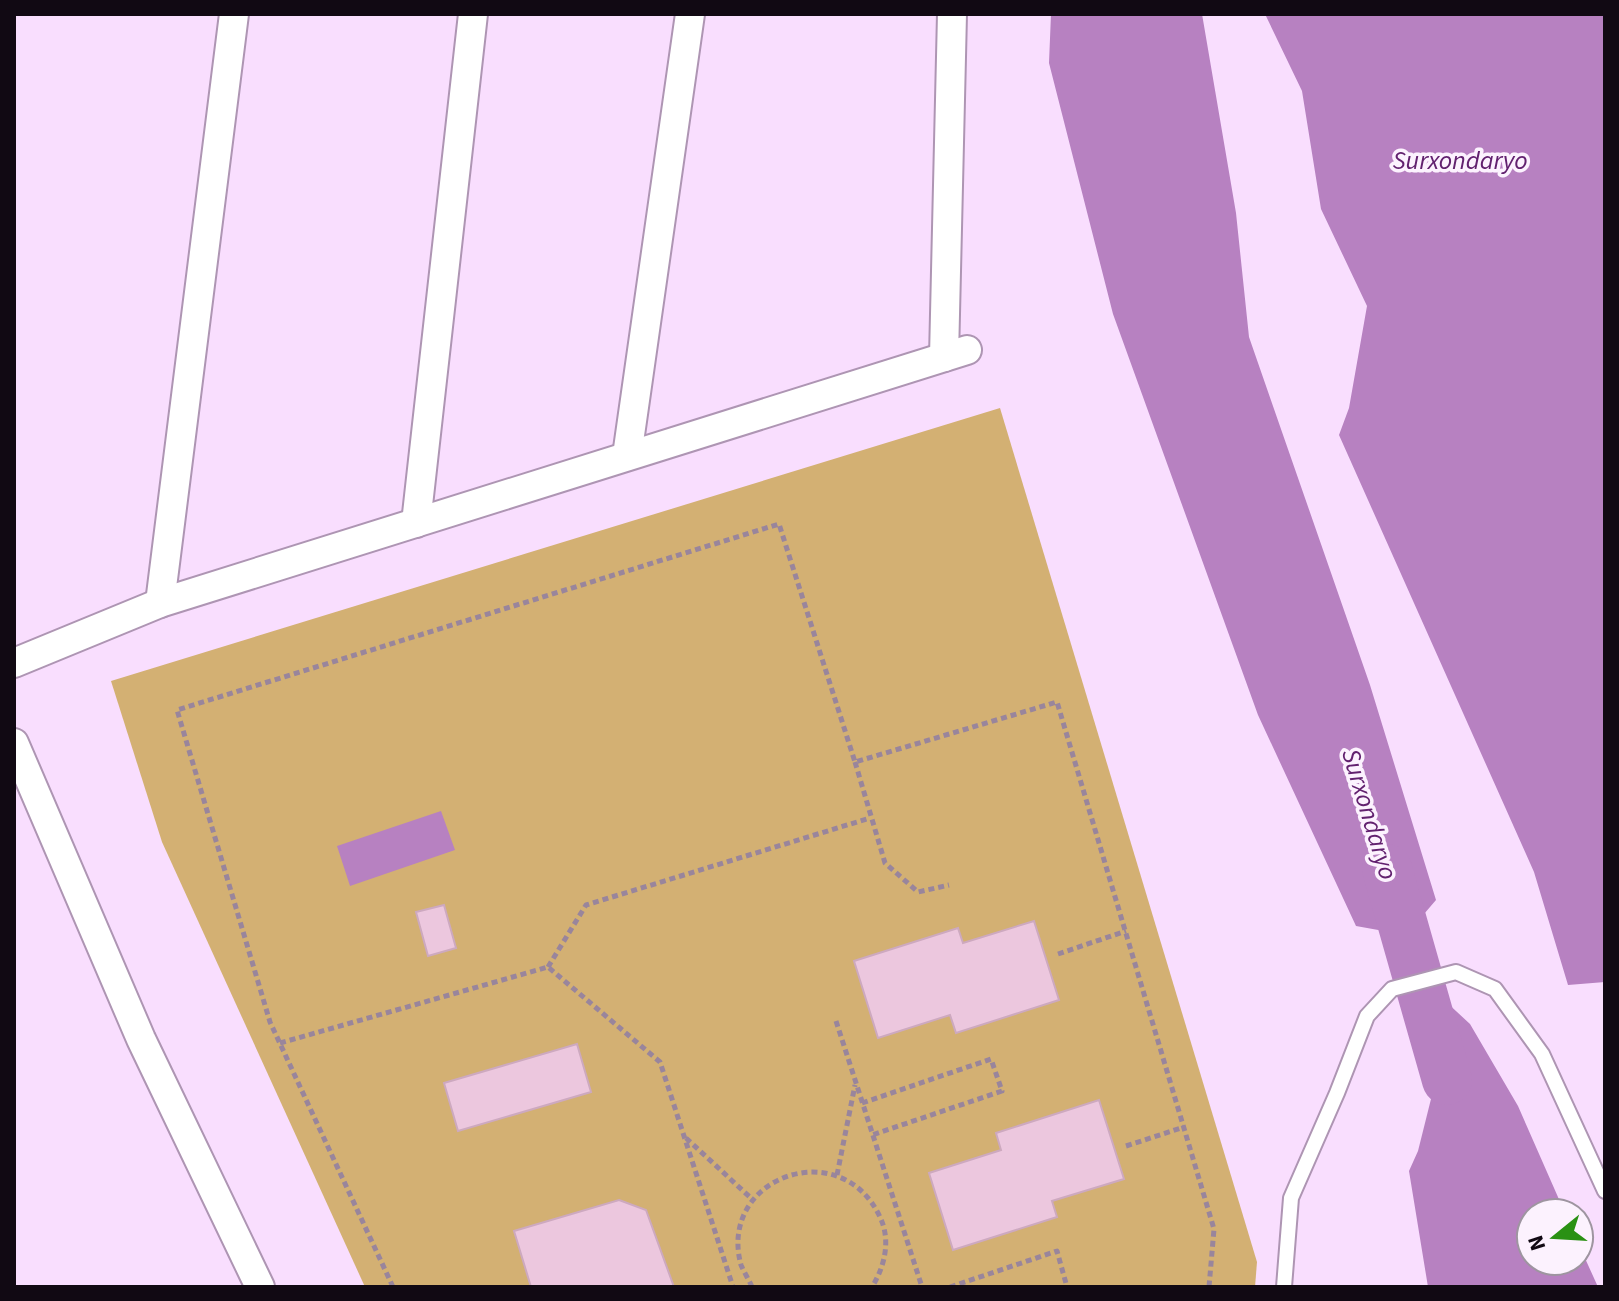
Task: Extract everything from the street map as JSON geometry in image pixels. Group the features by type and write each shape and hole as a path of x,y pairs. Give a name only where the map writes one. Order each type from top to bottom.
{"street":[{"path":"160,603 234,14"},
{"path":"416,523 473,14"},
{"path":"627,456 690,14"},
{"path":"14,663 160,603 956,353 952,14"},
{"path":"14,743 141,1039 260,1287"}],"lane":[{"path":"1284,1287 1291,1198 1367,1016 1392,989 1456,972 1495,989 1542,1054 1605,1191"}],"path":[{"path":"393,1287 270,1022 177,710 779,524 885,863 918,892 949,885"},
{"path":"855,762 1057,702 1214,1229 1209,1287"},
{"path":"280,1043 548,967 586,905 870,818"},
{"path":"1058,954 1126,931"},
{"path":"548,967 660,1062 733,1287"},
{"path":"836,1021 922,1287"},
{"path":"862,1103 991,1059 1002,1091 872,1135"},
{"path":"837,1175 856,1083"},
{"path":"1126,1146 1184,1127"},
{"path":"684,1136 753,1200"},
{"path":"752,1287 742,1266 738,1243 742,1220 753,1200 770,1184 791,1173 814,1170 837,1175 857,1185 873,1202 883,1223 886,1249 880,1274 872,1287"},
{"path":"950,1287 1057,1251 1067,1287"}],"shaded area":[{"path":"1000,408 1257,1262 1255,1287 365,1287 162,842 111,681"}],"water":[{"name":"Surxondaryo","path":"1051,14 1202,14 1236,213 1249,337 1370,685 1436,900 1406,935 1356,926 1258,715 1113,314 1049,63"},
{"name":"Surxondaryo","path":"1265,14 1605,14 1605,982 1568,985 1534,872 1339,435 1349,408 1367,306 1321,209 1302,91"},
{"path":"441,811 455,850 350,886 337,846"},
{"path":"1443,999 1470,1024 1518,1106 1558,1197 1515,1197 1515,1277 1593,1277 1598,1287 1428,1287 1409,1171 1418,1151 1433,1091 1413,1028"}],"building":[{"path":"444,905 456,948 428,956 416,912"},
{"path":"1034,921 1059,1000 956,1033 950,1015 878,1038 854,961 958,928 963,943"},
{"path":"577,1044 591,1092 458,1131 444,1083"},
{"path":"1099,1100 1124,1179 1052,1201 1057,1217 953,1250 929,1173 1001,1150 996,1133"},
{"path":"619,1200 646,1210 674,1287 531,1287 514,1231"}],"waterway":[{"name":"Surxondaryo","path":"1387,869 1447,1080"}]}
